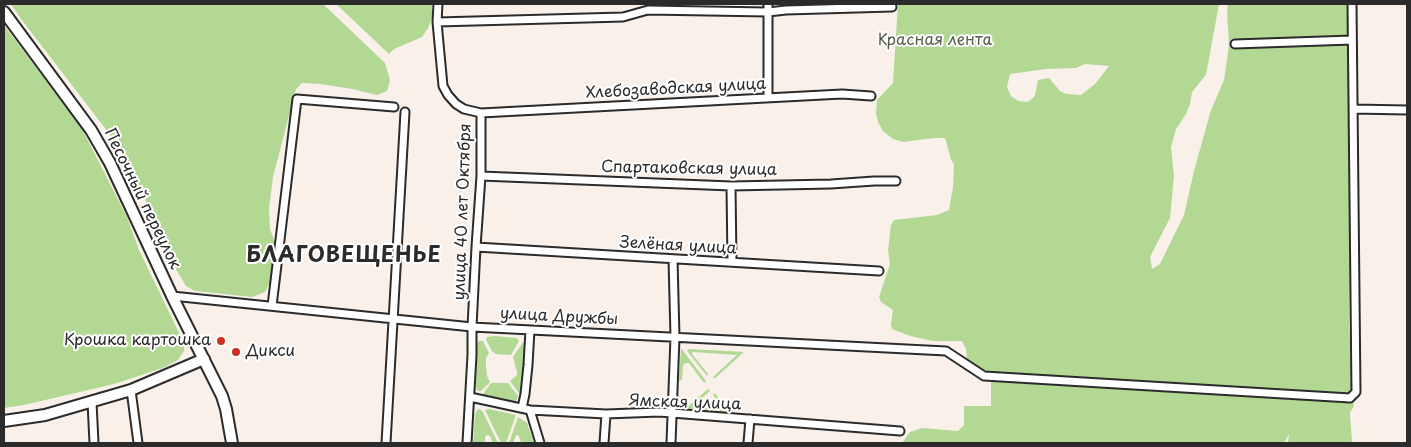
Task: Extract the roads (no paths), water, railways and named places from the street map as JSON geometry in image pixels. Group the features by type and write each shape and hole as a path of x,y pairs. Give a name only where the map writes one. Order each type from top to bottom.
{"main road":[{"name":"Песочный переулок","path":"4,12 100,144 222,396 232,443"},
{"path":"4,421 45,415 132,390 204,359"}],"street":[{"name":"улица 40 лет Октября","path":"438,4 437,22 443,86 448,96 456,104 464,109 481,113 481,176 467,443"},
{"path":"768,4 768,98"},
{"path":"1352,4 1353,110 1407,110"},
{"path":"437,22 623,17 648,10 768,12 892,7"},
{"path":"1235,44 1352,40"},
{"name":"Хлебозаводская улица","path":"481,113 842,94 871,96"},
{"path":"272,306 297,99 394,108"},
{"name":"улица Дружбы","path":"172,296 472,327 946,351 984,376 1350,398 1356,392 1353,110"},
{"path":"386,443 405,112"},
{"name":"Спартаковская улица","path":"481,176 731,186 896,181"},
{"path":"731,186 732,262"},
{"name":"Зелёная улица","path":"476,247 879,271"},
{"path":"671,443 675,337 673,259"},
{"path":"522,408 528,365 530,330"},
{"path":"132,390 138,443"},
{"name":"Ямская улица","path":"470,396 530,410 606,414 673,413 900,431"},
{"path":"92,402 94,443"},
{"path":"530,410 540,443"},
{"path":"604,443 606,414"},
{"path":"748,443 750,419"}],"place":[{"name":"Крошка картошка","path":"221,341"},
{"name":"Дикси","path":"236,352"}],"district":[{"name":"БЛАГОВЕЩЕНЬЕ","path":"344,256"}],"park label":[{"name":"Красная лента","path":"935,41"}]}
